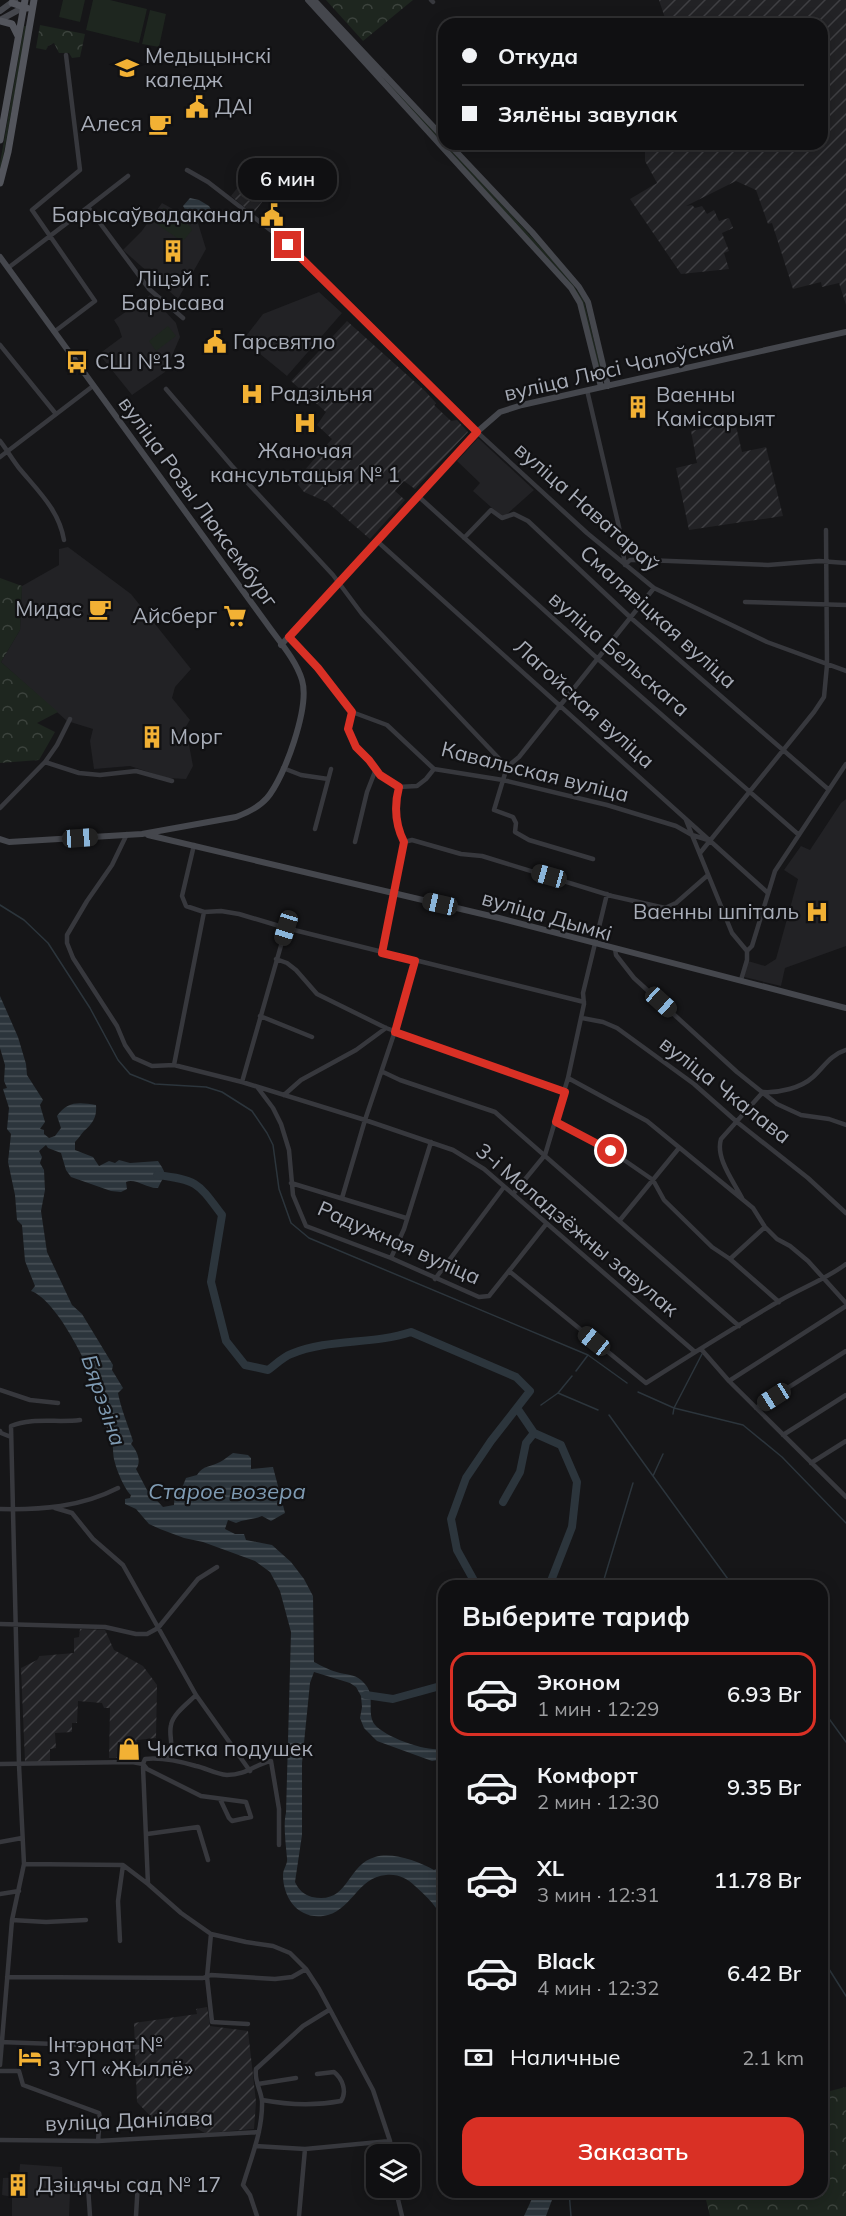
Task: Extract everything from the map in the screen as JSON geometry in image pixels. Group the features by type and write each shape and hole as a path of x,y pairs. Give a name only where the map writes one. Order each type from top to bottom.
{"main road":[{"path":"0,183 8,152 33,0 24,3 14,1"},
{"path":"24,3 32,15"},
{"path":"0,140 24,3"},
{"path":"0,20 12,24 18,36"}],"street":[{"path":"308,0 438,142"},
{"path":"314,0 438,132"},
{"path":"0,11 14,1"},
{"path":"0,20 24,3"},
{"path":"54,332 95,301 32,210 80,170 66,55"},
{"path":"445,150 571,288 580,303 605,386"},
{"path":"455,150 532,232 579,287 588,302 605,386"},
{"name":"вуліца Наватараў","path":"187,170 208,182 282,239 477,432 625,565 654,588 767,642 846,670"},
{"path":"8,268 129,176"},
{"path":"88,207 149,289 183,318"},
{"name":"вуліца Розы Люксембург","path":"0,257 281,645 301,678 304,697 300,719 284,768 271,793 262,803 236,817 142,834 9,842 1,840"},
{"name":"вуліца Люсі Чалоўскай","path":"281,645 477,432 492,418 507,409 846,333"},
{"path":"0,345 56,414"},
{"path":"0,457 93,386"},
{"path":"166,389 232,466 333,575 362,614 507,767"},
{"path":"587,390 620,527 625,565"},
{"path":"0,441 52,508 62,529 64,540"},
{"name":"вуліца Бельскага","path":"418,496 598,659 799,835"},
{"name":"Смалявіцкая вуліца","path":"464,538 491,510 502,518 514,514 528,521 631,618 828,789"},
{"path":"700,853 750,793 824,697 826,530"},
{"name":"Лагойская вуліца","path":"377,541 768,892"},
{"path":"625,565 630,560 768,565 819,561 846,563"},
{"path":"593,859 529,840 515,832 516,823 513,818 494,810 507,767 512,765 654,588"},
{"path":"745,602 846,605"},
{"path":"289,637 318,668 352,712 348,729 356,747 380,775 399,787 417,786 434,769"},
{"name":"Кавальская вуліца","path":"352,712 387,725 434,769 503,780 607,805 676,826 692,836 711,841"},
{"path":"0,808 45,762 57,745 70,719"},
{"path":"45,762 79,773 100,775 136,771 172,781"},
{"path":"747,951 752,946 776,871 846,764"},
{"path":"284,768 314,778 328,779"},
{"path":"315,829 331,769"},
{"path":"355,842 367,792 376,769"},
{"path":"382,953 404,842 400,834 395,805 399,787"},
{"path":"685,817 732,933 747,951 747,960 741,980"},
{"path":"181,828 182,842"},
{"name":"3-і Маладзёжны завулак","path":"127,834 112,865 67,935 67,943 73,958 117,1026 125,1045 134,1058 152,1066 174,1065 256,1086 453,1150 466,1157 513,1194 695,1352"},
{"name":"вуліца Дымкі","path":"142,834 393,892 615,949 616,955 634,978 737,1072 777,1104 801,1115 829,1119 846,1125"},
{"path":"404,842 412,840 461,854 482,856 607,894 665,908 676,903 708,875"},
{"path":"194,845 183,900 186,906 204,912 221,911 239,914 382,953 584,1002"},
{"path":"513,1194 545,1155 556,1122 582,1018 584,993 607,894"},
{"path":"174,1065 204,912"},
{"path":"242,1082 286,928"},
{"path":"615,949 846,1008"},
{"path":"276,959 296,970 316,994 386,1028 565,1092"},
{"path":"342,1198 364,1120 377,1081 383,1072 415,961"},
{"path":"261,1016 312,1037"},
{"name":"вуліца Чкалава","path":"582,1018 603,1022 617,1028 694,1084 737,1122 800,1171 846,1213"},
{"path":"284,1095 301,1080 356,1050 386,1028"},
{"path":"742,1198 729,1176 719,1145 721,1139 763,1092 798,1086 813,1077 831,1058 846,1050"},
{"path":"383,1072 400,1080 495,1112 739,1326"},
{"path":"568,1078 647,1121 742,1198 753,1208 765,1227 777,1239 790,1246 825,1278 846,1305 729,1381"},
{"name":"Радужная вуліца","path":"256,1086 273,1108 281,1124 289,1150 291,1183 298,1209 306,1226 391,1258 479,1297 489,1296 509,1271 646,1383 695,1352"},
{"path":"556,1122 611,1151 653,1180 664,1200 711,1247 730,1259 778,1302"},
{"path":"391,1258 404,1229 432,1142"},
{"path":"620,1220 679,1149"},
{"path":"291,1183 406,1218"},
{"path":"435,1279 504,1187"},
{"path":"509,1271 547,1223"},
{"path":"730,1259 765,1227"},
{"path":"695,1352 846,1264"},
{"path":"701,1349 729,1381 846,1497"},
{"path":"756,1408 846,1351"},
{"path":"0,1389 30,1400 58,1402"},
{"path":"783,1435 846,1395"},
{"path":"0,2065 12,1920 24,1864 19,1765 11,1437 13,1424 80,1420"},
{"path":"0,1431 11,1437"},
{"path":"811,1463 845,1443"},
{"path":"0,1509 55,1508 88,1501 118,1488"},
{"path":"55,1508 72,1513 93,1539 123,1565 196,1695 250,1771"},
{"path":"0,1624 105,1627 136,1634 147,1634 158,1628 198,1579 217,1567"},
{"path":"166,1759 171,1752 171,1725 180,1711 196,1695"},
{"path":"148,1884 143,1764 145,1759 166,1759 226,1775 250,1771 271,1761 279,1809 279,1845"},
{"path":"0,1764 132,1762 143,1764 147,1769 201,1796 246,1802 252,1817 232,1821 220,1799"},
{"path":"147,1834 198,1827 208,1860"},
{"path":"0,1842 22,1838"},
{"path":"24,1864 123,1865 181,1913 211,1934 273,1946 290,1953 306,1969 320,1989 373,2090 390,2144"},
{"path":"120,1941 118,1901 123,1865"},
{"path":"0,1894 19,1891"},
{"path":"12,1920 46,1922 86,1920"},
{"path":"211,1934 207,1977 212,2022 248,2024"},
{"path":"0,1963 7,1962"},
{"path":"7,1977 207,1977 211,1975 275,1978 292,1977 306,1969"},
{"path":"257,2216 250,2195 243,2184 259,2132 262,2100 255,2079 256,2069 303,2026 329,2010"},
{"path":"1,2042 138,2047"},
{"path":"0,2071 19,2071 23,2085 99,2113 98,2141"},
{"path":"262,2100 288,2105 315,2105 341,2101 344,2088 338,2075 334,2072 318,2074"},
{"path":"258,2084 296,2078"},
{"name":"вуліца Данілава","path":"0,2140 98,2141 259,2132"},
{"path":"255,2146 305,2149 390,2141"},
{"path":"299,2216 305,2149"},
{"path":"136,2216 138,2182"},
{"path":"68,2185 88,2187 90,2216"},
{"path":"398,2198 402,2216"}],"shaded area":[{"path":"659,0 846,0 846,305 839,283 822,287 821,282 793,289 772,223 768,224 756,190 736,181 686,206 692,205 695,208 702,206 707,214 714,210 719,221 729,218 733,228 722,233 729,251 724,253 729,269 681,274 630,199 657,183 645,161 645,150 828,150 828,18 665,18"},
{"path":"253,168 275,185 253,214 231,196"},
{"path":"162,203 198,223 206,249 178,299 123,250 141,232"},
{"path":"319,292 342,313 287,376 243,340 263,314"},
{"path":"150,295 176,323 180,337 165,372 132,395 99,354 122,337 114,320"},
{"path":"347,321 425,391 436,403 434,405 451,421 457,420 468,432 415,489 404,481 395,491 405,500 370,539 327,502 304,492 295,481 332,439 317,425 326,412 291,381"},
{"path":"735,422 742,452 766,447 783,516 689,530 676,468 697,463 691,431"},
{"path":"478,438 534,490 506,515 501,516 473,491 480,483 457,461"},
{"path":"68,547 131,594 191,669 175,687 172,698 190,720 182,733 187,734 193,766 186,779 167,778 130,766 94,769 90,741 93,729 67,721 1,662 20,630 22,586 59,565 59,549"},
{"name":"Ваенны шпіталь","path":"846,799 846,946 785,968 781,986 744,977 748,961 765,966 776,959 798,879 784,870 801,846 810,850"},
{"path":"80,1629 105,1630 114,1650 143,1666 157,1685 156,1738 137,1740 135,1758 109,1758 110,1708 104,1708 102,1703 78,1701 77,1723 72,1723 72,1732 55,1733 56,1748 50,1749 50,1762 25,1762 21,1668 40,1656 74,1653 74,1638 79,1637"},
{"path":"207,2007 210,2026 248,2031 256,2102 254,2129 205,2133 179,2119 156,2122 137,2102 134,2023 197,2014 196,2009"},
{"path":"20,2164 62,2167 63,2184 70,2194 69,2216 12,2216 12,2197 2,2195 3,2178 19,2177"}],"green space":[{"path":"63,0 85,0 80,22 59,17"},
{"path":"93,0 110,0 147,9 139,43 86,30"},
{"path":"310,0 438,135 438,139"},
{"path":"326,0 413,0 363,41"},
{"path":"150,10 166,14 159,47 142,44"},
{"path":"40,25 85,34 80,57 72,58 69,53 59,53 54,43 46,50 36,48"},
{"path":"24,26 27,26 0,174 0,163"},
{"path":"448,150 452,150 568,277 584,301 604,380 602,380 582,301 566,278"},
{"path":"163,208 191,227 192,230 184,240 180,240 154,222 154,218"},
{"path":"168,326 176,336 156,351 149,341"},
{"path":"0,578 22,586 20,630 1,662 58,712 37,723 55,732 39,760 0,763"},
{"path":"846,2087 846,2216 710,2216 706,2198 828,2198 828,2092"}],"water":[{"path":"190,198 209,206 212,211 209,218 203,221 196,217 195,213 186,211 183,206"},
{"path":"0,996 18,1037 27,1075 43,1100 40,1105 45,1122 40,1129 44,1130 44,1134 49,1138 55,1136 61,1128 57,1116 69,1105 79,1103 96,1105 94,1120 75,1142 75,1150 93,1157 99,1166 109,1161 115,1163 119,1160 130,1163 158,1161 164,1172 158,1188 130,1181 126,1182 127,1189 121,1192 111,1191 71,1177 66,1170 61,1153 46,1145 39,1151 42,1157 40,1163 44,1170 45,1190 41,1211 47,1252 72,1305 82,1314 113,1365 112,1370 123,1388 118,1393 119,1399 133,1441 131,1444 138,1456 139,1463 136,1469 147,1490 163,1507 174,1505 175,1490 182,1488 186,1478 197,1475 205,1468 233,1453 248,1455 251,1458 251,1469 273,1467 285,1513 271,1521 262,1516 236,1523 228,1520 225,1529 235,1534 244,1534 246,1540 272,1545 291,1562 304,1579 313,1596 314,1662 333,1671 356,1677 364,1683 370,1692 373,1722 385,1733 418,1746 438,1749 438,1760 432,1761 377,1741 364,1728 360,1718 361,1696 356,1687 314,1672 310,1683 302,1763 302,1835 295,1882 306,1895 324,1898 341,1890 365,1861 382,1856 405,1858 434,1870 438,1868 438,1911 412,1883 395,1875 376,1877 361,1888 341,1909 323,1916 306,1914 289,1899 283,1875 287,1860 285,1823 291,1632 280,1591 270,1572 255,1561 160,1529 149,1524 136,1509 125,1504 125,1499 130,1498 131,1495 116,1466 110,1431 106,1425 102,1405 91,1376 64,1324 42,1298 31,1291 35,1286 25,1261 22,1225 17,1220 15,1195 8,1162 11,1134 7,1129 9,1108 3,1089 7,1088 4,1081 5,1065 0,1048"},
{"path":"532,2198 553,2198 546,2216 524,2216"}],"waterway":[{"path":"0,905 24,920 48,943 90,1008 118,1060 130,1074 155,1084 206,1087 222,1092 252,1111 273,1145 279,1189 291,1223 309,1238 588,1355"},
{"path":"157,1175 189,1181 196,1185 222,1215 211,1282 226,1341 245,1365 268,1370 288,1355 305,1349 335,1343 381,1339 411,1332 516,1377 530,1391 466,1478 451,1519 457,1550 474,1580"},
{"path":"702,1354 674,1408 743,1425 782,1457 846,1523"},
{"path":"576,1371 588,1355 627,1383"},
{"path":"558,1393 572,1376"},
{"path":"638,1392 674,1408 673,1414"},
{"path":"541,1405 558,1393 598,1410"},
{"path":"517,1408 534,1433 561,1445 577,1482 572,1527 551,1580"},
{"path":"609,1415 653,1476 663,1454"},
{"path":"503,1502 520,1472 526,1443 534,1433"},
{"path":"653,1476 729,1580"},
{"path":"604,1580 633,1483"},
{"path":"366,1695 393,1699 438,1687"},
{"path":"828,1717 846,1742"},
{"path":"828,1968 846,1996"},
{"path":"570,2198 571,2216"}],"place":[{"name":"Медыцынскі каледж","path":"127,68"},
{"name":"ДАІ","path":"197,107"},
{"name":"Алеся","path":"160,124"},
{"name":"Барысаўвадаканал","path":"272,215"},
{"name":"Ліцэй г. Барысава","path":"173,251"},
{"name":"Гарсвятло","path":"215,342"},
{"name":"СШ №13","path":"77,362"},
{"name":"Радзільня","path":"252,394"},
{"name":"Ваенны Камісарыят","path":"638,407"},
{"name":"Жаночая кансультацыя № 1","path":"305,423"},
{"name":"Мидас","path":"100,609"},
{"name":"Айсберг","path":"235,616"},
{"name":"Морг","path":"152,737"},
{"name":"Ваенны шпіталь","path":"817,912"},
{"name":"Чистка подушек","path":"129,1749"},
{"name":"Інтэрнат № 3 УП «Жыллё»","path":"30,2057"},
{"name":"Дзіцячы сад № 17","path":"18,2185"}],"route":[{"path":"288,245 477,432 289,637 318,668 352,712 348,729 356,747 380,775 399,787 395,805 400,834 404,842 382,953 415,961 395,1032 565,1092 556,1122 611,1151"}],"water label":[{"name":"Бярэзіна","path":"104,1400"},
{"name":"Старое возера","path":"227,1491"}]}
